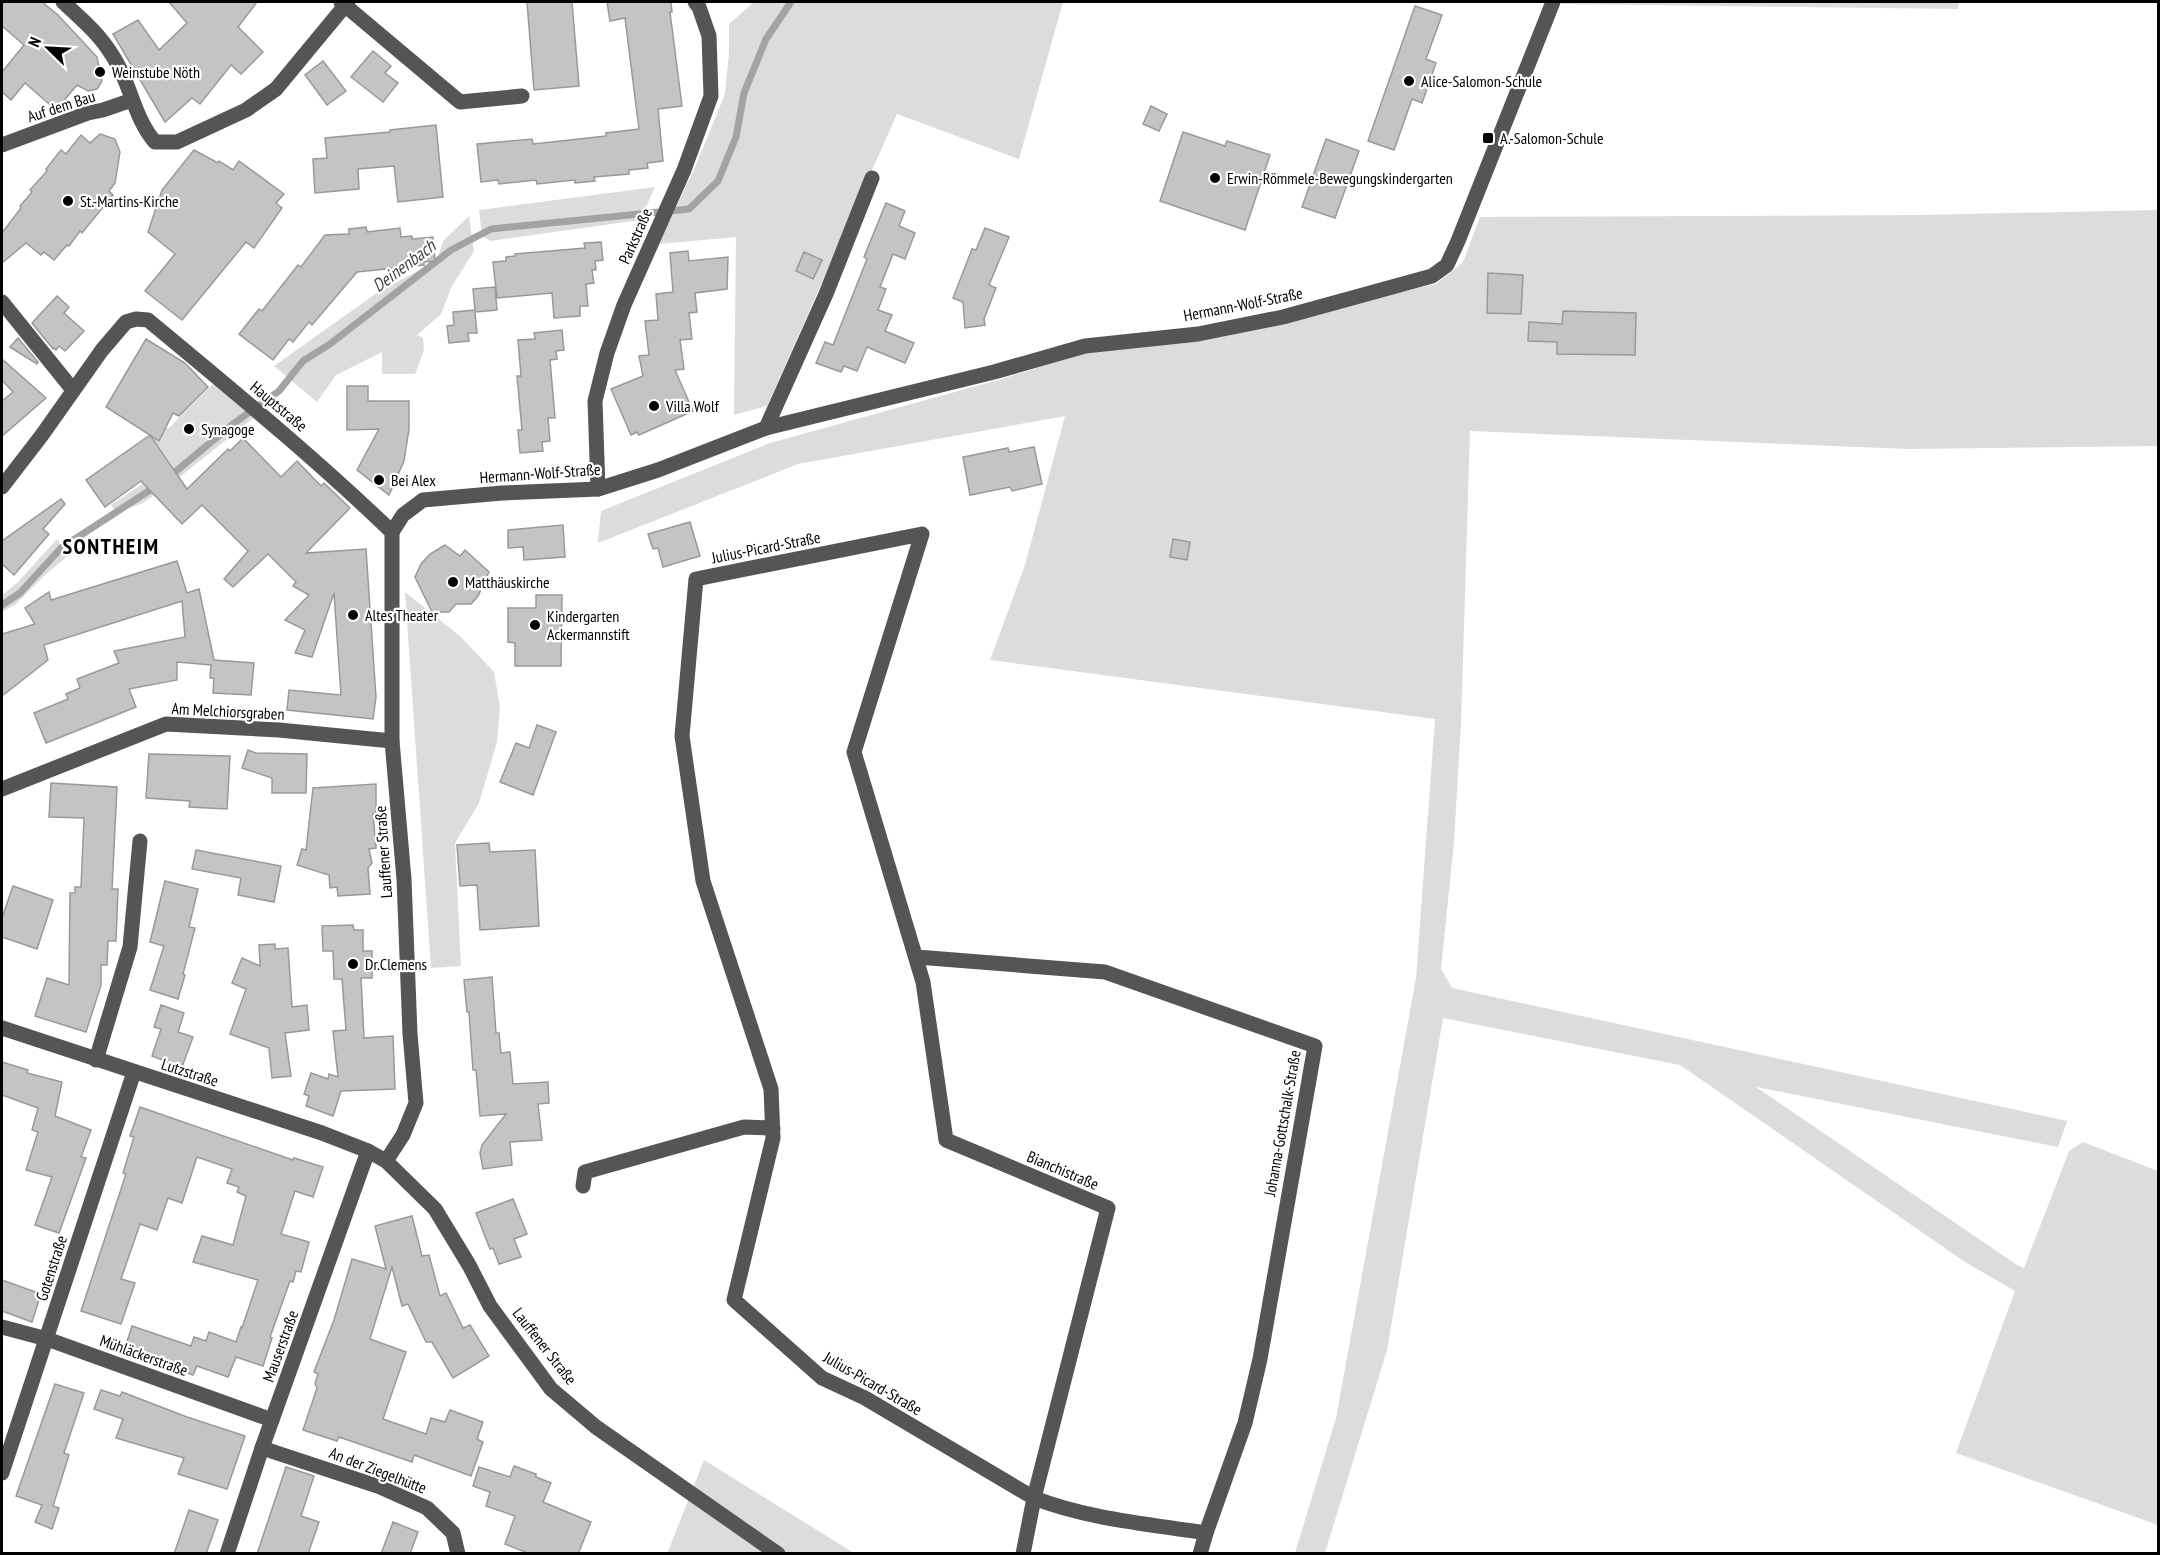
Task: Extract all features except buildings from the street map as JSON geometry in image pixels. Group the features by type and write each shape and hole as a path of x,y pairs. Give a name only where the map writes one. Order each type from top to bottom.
{"street":[{"path":"63,2 102,39 120,69 147,133 155,142 177,142 246,110 276,89 345,3 460,102 522,96"},
{"name":"Parkstraße","path":"598,489 595,401 607,353 624,305 684,170 711,96 710,36 695,2"},
{"name":"Hermann-Wolf-Straße","path":"392,532 403,515 423,500 502,493 598,489 658,470 766,429 994,372 1085,346 1198,333 1283,317 1432,276 1447,265 1458,241 1553,2"},
{"name":"Auf dem Bau","path":"2,145 88,113 132,100"},
{"path":"766,429 826,294 872,178"},
{"path":"2,302 73,390 2,487"},
{"name":"Hauptstraße","path":"73,390 126,322 136,319 148,321 339,481 392,532"},
{"name":"Lauffener Straße","path":"386,1161 403,1135 416,1103 410,1034 404,879 392,741 392,532"},
{"name":"Julius-Picard-Straße","path":"917,957 854,752 922,534 696,579 682,736 704,881 771,1089 774,1138 734,1300 822,1378 865,1398 1034,1498"},
{"name":"Am Melchiorsgraben","path":"2,789 166,724 279,730 392,741"},
{"path":"96,1060 130,947 140,841"},
{"name":"Bianchistraße","path":"917,957 923,982 946,1140 1108,1208 1034,1498 1023,1554"},
{"name":"Johanna-Gottschalk-Straße","path":"917,957 1105,972 1315,1046 1260,1359 1245,1423 1200,1554"},
{"name":"Lutzstraße","path":"2,1028 368,1151"},
{"name":"Gotenstraße","path":"2,1473 134,1072"},
{"path":"583,1186 585,1172 744,1127 773,1128"},
{"name":"Lauffener Straße","path":"368,1151 386,1161 435,1209 469,1265 490,1306 552,1389 596,1427 778,1554"},
{"name":"Mauserstraße","path":"227,1554 262,1448 368,1151"},
{"name":"Mühläckerstraße","path":"2,1327 47,1339 272,1420"},
{"name":"An der Ziegelhütte","path":"262,1448 380,1487 427,1508 453,1533 458,1554"},
{"path":"1034,1498 1080,1512 1206,1533"}],"shaded area":[{"path":"754,2 1063,2 1019,159 897,114 767,406 734,415 736,237 659,244 696,165 725,94 729,24"},
{"path":"1563,2 1959,2 1958,9 1562,4"},
{"path":"655,187 640,220 491,241 482,236 479,210"},
{"path":"2158,210 2158,446 1908,449 1470,431 1461,723 1454,842 1441,969 1452,988 2067,1121 2058,1147 1756,1087 2024,1268 2069,1151 2083,1142 2158,1171 2158,1525 1956,1453 2015,1291 1965,1262 1680,1065 1443,1018 1387,1350 1325,1553 1295,1553 1336,1418 1416,978 1435,719 990,660 1025,565 1065,416 798,464 598,543 601,511 770,443 998,380 1085,353 1436,284 1463,262 1480,217 1921,215"},
{"path":"469,216 474,251 452,286 441,314 417,335 423,338 424,350 415,374 382,374 382,352 336,375 317,402 274,366 381,290 437,261 443,241"},
{"path":"215,382 256,416 143,503 116,513 111,505 145,482 148,486 173,466 150,434 169,428"},
{"path":"57,539 69,555 16,604 2,612 2,595 17,583"},
{"path":"405,592 461,637 494,672 500,707 497,742 479,803 455,843 461,966 431,968"},
{"path":"704,1460 854,1553 667,1554"}],"waterway":[{"name":"Deinenbach","path":"169,477 233,424 279,391 303,361 330,344 451,250 491,229 689,209 718,181 736,137 744,93 766,39 791,2"},
{"name":"Deinenbach","path":"2,605 20,593 61,548 158,485"}],"place":[{"name":"Weinstube Nöth","path":"100,72"},
{"name":"Alice-Salomon-Schule","path":"1409,81"},
{"name":"A.-Salomon-Schule","path":"1488,138"},
{"name":"Erwin-Römmele-Bewegungskindergarten","path":"1215,178"},
{"name":"St.-Martins-Kirche","path":"68,201"},
{"name":"Villa Wolf","path":"654,406"},
{"name":"Synagoge","path":"189,429"},
{"name":"Bei Alex","path":"379,480"},
{"name":"Matthäuskirche","path":"453,582"},
{"name":"Altes Theater","path":"353,615"},
{"name":"Kindergarten Ackermannstift","path":"535,625"},
{"name":"Dr.Clemens","path":"353,964"}],"district":[{"name":"SONTHEIM","path":"111,546"}]}
